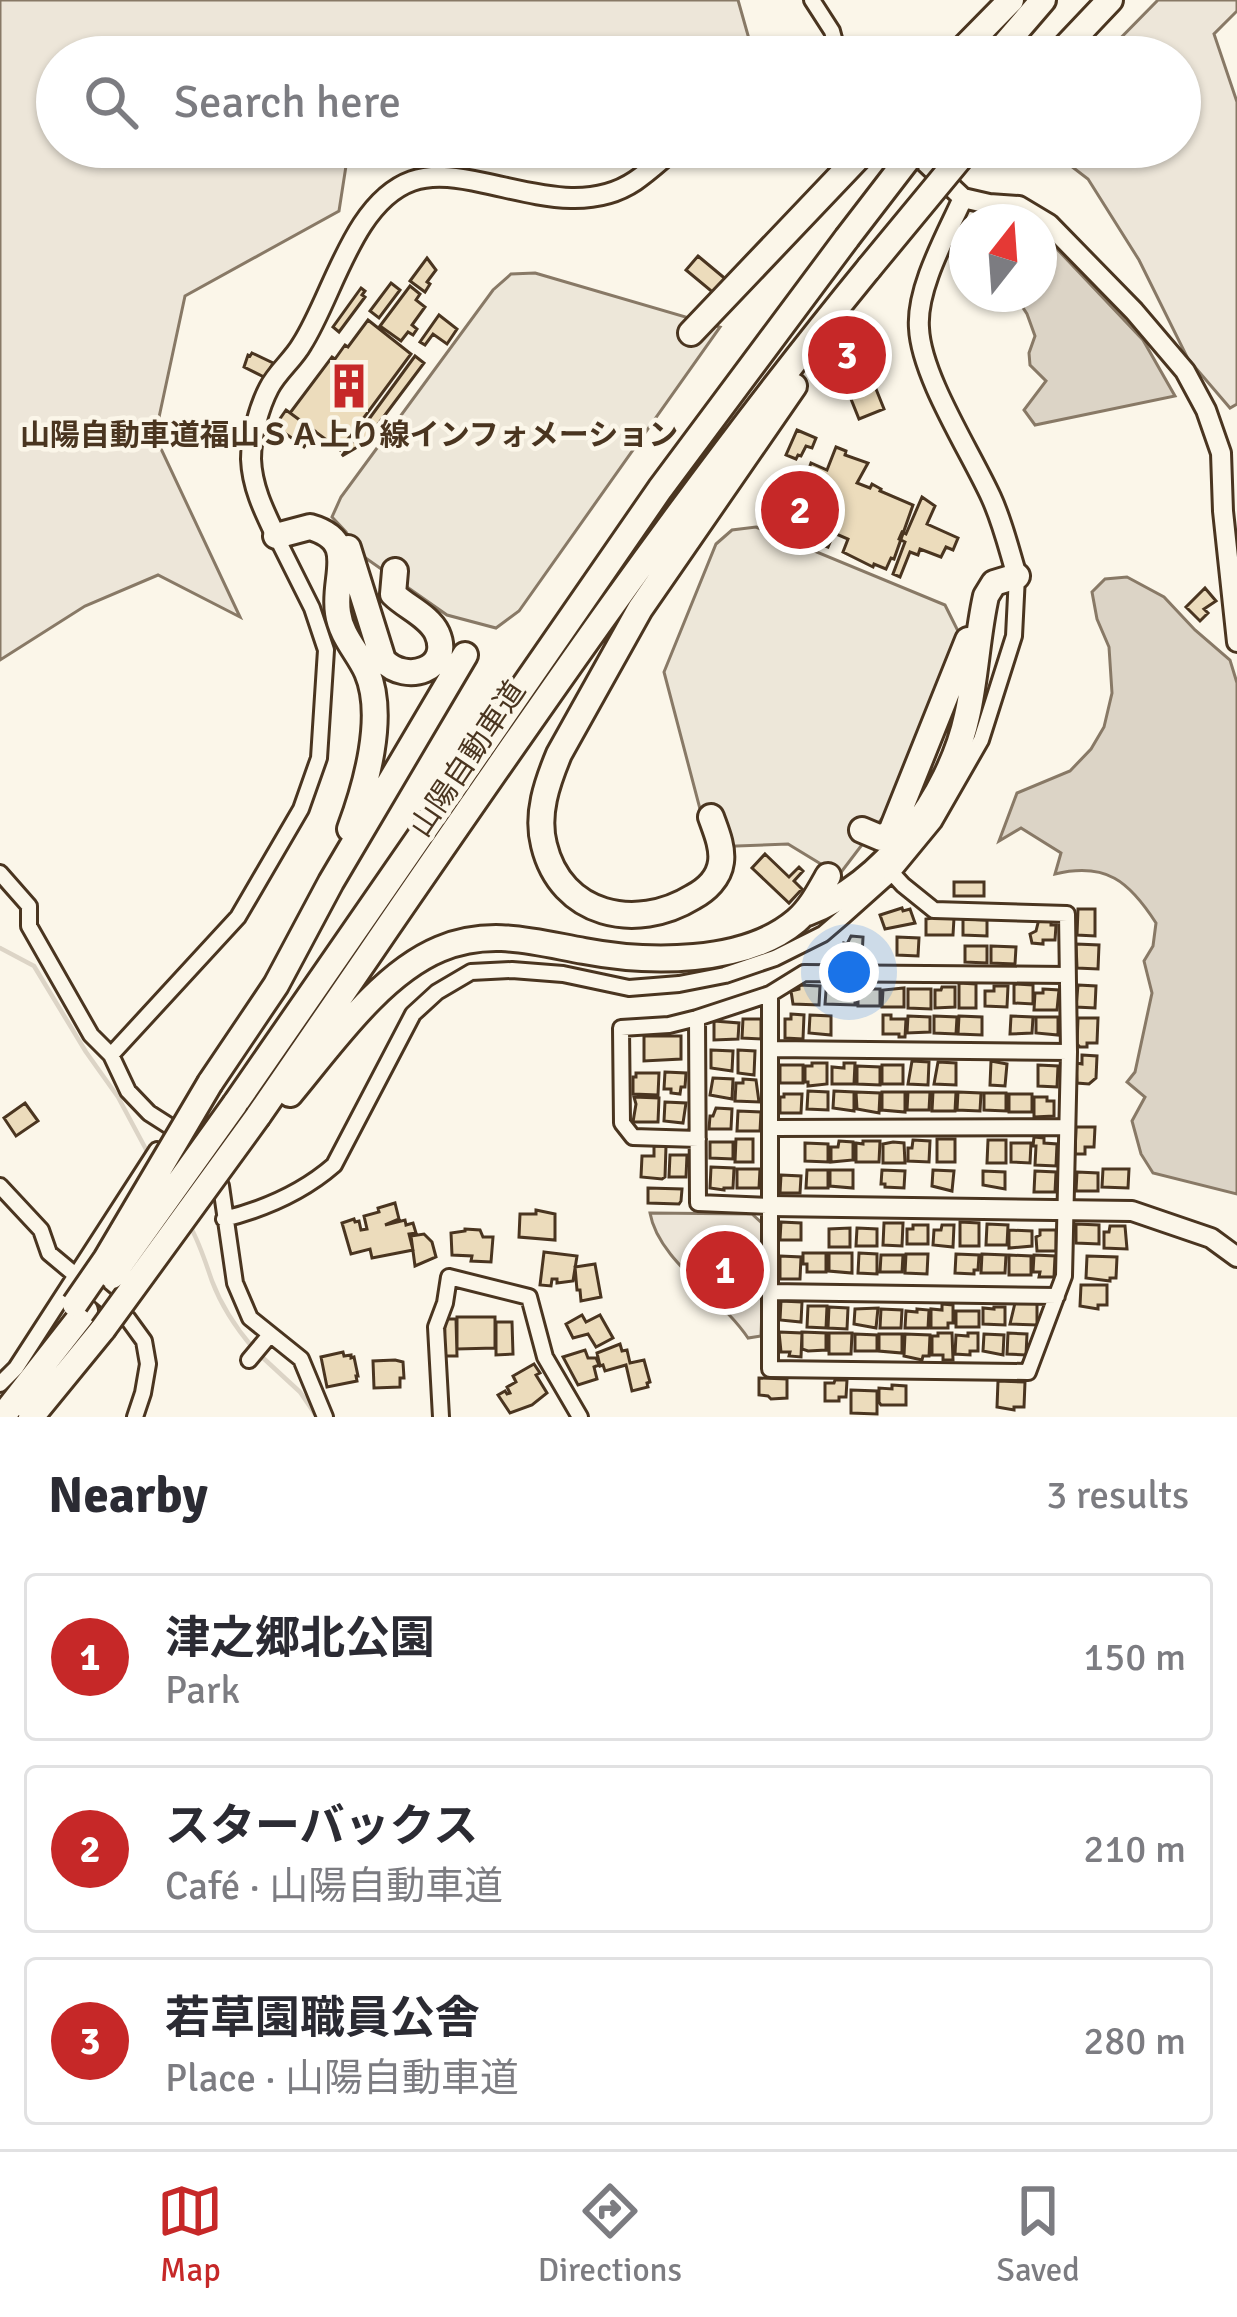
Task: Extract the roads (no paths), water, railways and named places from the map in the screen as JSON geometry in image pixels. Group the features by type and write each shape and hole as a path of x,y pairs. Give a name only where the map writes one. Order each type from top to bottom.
{"highway":[{"path":"1013,36 1043,0"},
{"path":"1076,36 1110,0"},
{"path":"976,36 1010,1"},
{"path":"691,333 847,168"},
{"name":"山陽自動車道","path":"32,1417 88,1315 207,1185 623,542 898,168"},
{"name":"山陽自動車道","path":"1,1416 253,1114 597,625 762,402 952,168"},
{"path":"711,817 721,849 714,880 664,912 628,916 594,907 562,883 544,844 541,823 549,778 559,754 640,609 842,317 869,268"},
{"path":"276,536 304,523 334,529 348,549 382,660 399,672 420,672 434,663 439,637 430,623 393,594 395,572"},
{"path":"276,536 310,527 337,543 342,557 336,601 339,622 372,688 374,716 366,776 331,882"},
{"path":"862,830 881,838 891,832 960,662 979,592 988,582 1017,577"},
{"path":"802,914 840,897 873,870 931,800 956,752 968,714 986,596 994,583 1017,577"},
{"path":"88,1315 106,1259 275,985 465,655"},
{"path":"253,1114 395,977 440,949 500,936 650,960 710,955 756,942 791,925 828,876"}],"street":[{"path":"812,0 833,36"},
{"path":"111,1054 238,916 301,809 319,758 326,650 312,608 257,497 251,458 269,388 303,344 359,231 386,196 412,181 440,176 568,200 598,197 631,184 651,168"},
{"path":"934,168 963,198 1019,206 1049,224 1185,371 1221,453 1237,641"},
{"path":"224,1219 255,1211 317,1180 334,1165 413,1014 436,992 471,972 563,974 629,988 725,975 776,958 823,934 892,873 934,822 981,740 1014,636 1017,577 992,499 926,365 918,327 922,300 963,198"},
{"path":"0,873 29,906 28,926 91,1035 111,1054 128,1091 149,1113 197,1143 221,1186 235,1283 250,1318 301,1359 325,1417"},
{"path":"770,994 770,1370 1028,1372 1064,1276 1067,914 934,910 892,873"},
{"path":"698,1139 634,1137 622,1123 621,1028 697,1018 770,994 805,973 1067,975"},
{"path":"697,1018 698,1203 1132,1211 1211,1238 1237,1257"},
{"path":"771,1048 1069,1052"},
{"path":"0,1384 16,1368 172,1127"},
{"path":"772,1128 1066,1127"},
{"path":"0,1186 41,1230 49,1253 128,1319 144,1341 148,1364 135,1417"},
{"path":"440,1417 436,1327 449,1277 530,1298 545,1357 580,1417"},
{"path":"770,1292 1057,1296"},
{"path":"248,1360 269,1336"}],"waterway":[{"path":"0,948 34,966 148,1153"},
{"path":"190,1226 220,1299 253,1348"},
{"path":"261,1356 300,1392 317,1417"}],"place":[{"name":"若草園職員公舎","path":"847,355"},
{"name":"山陽自動車道福山ＳＡ上り線インフォメーション","path":"349,386"},
{"name":"スターバックス","path":"800,510"},
{"name":"津之郷北公園","path":"725,1270"}]}
